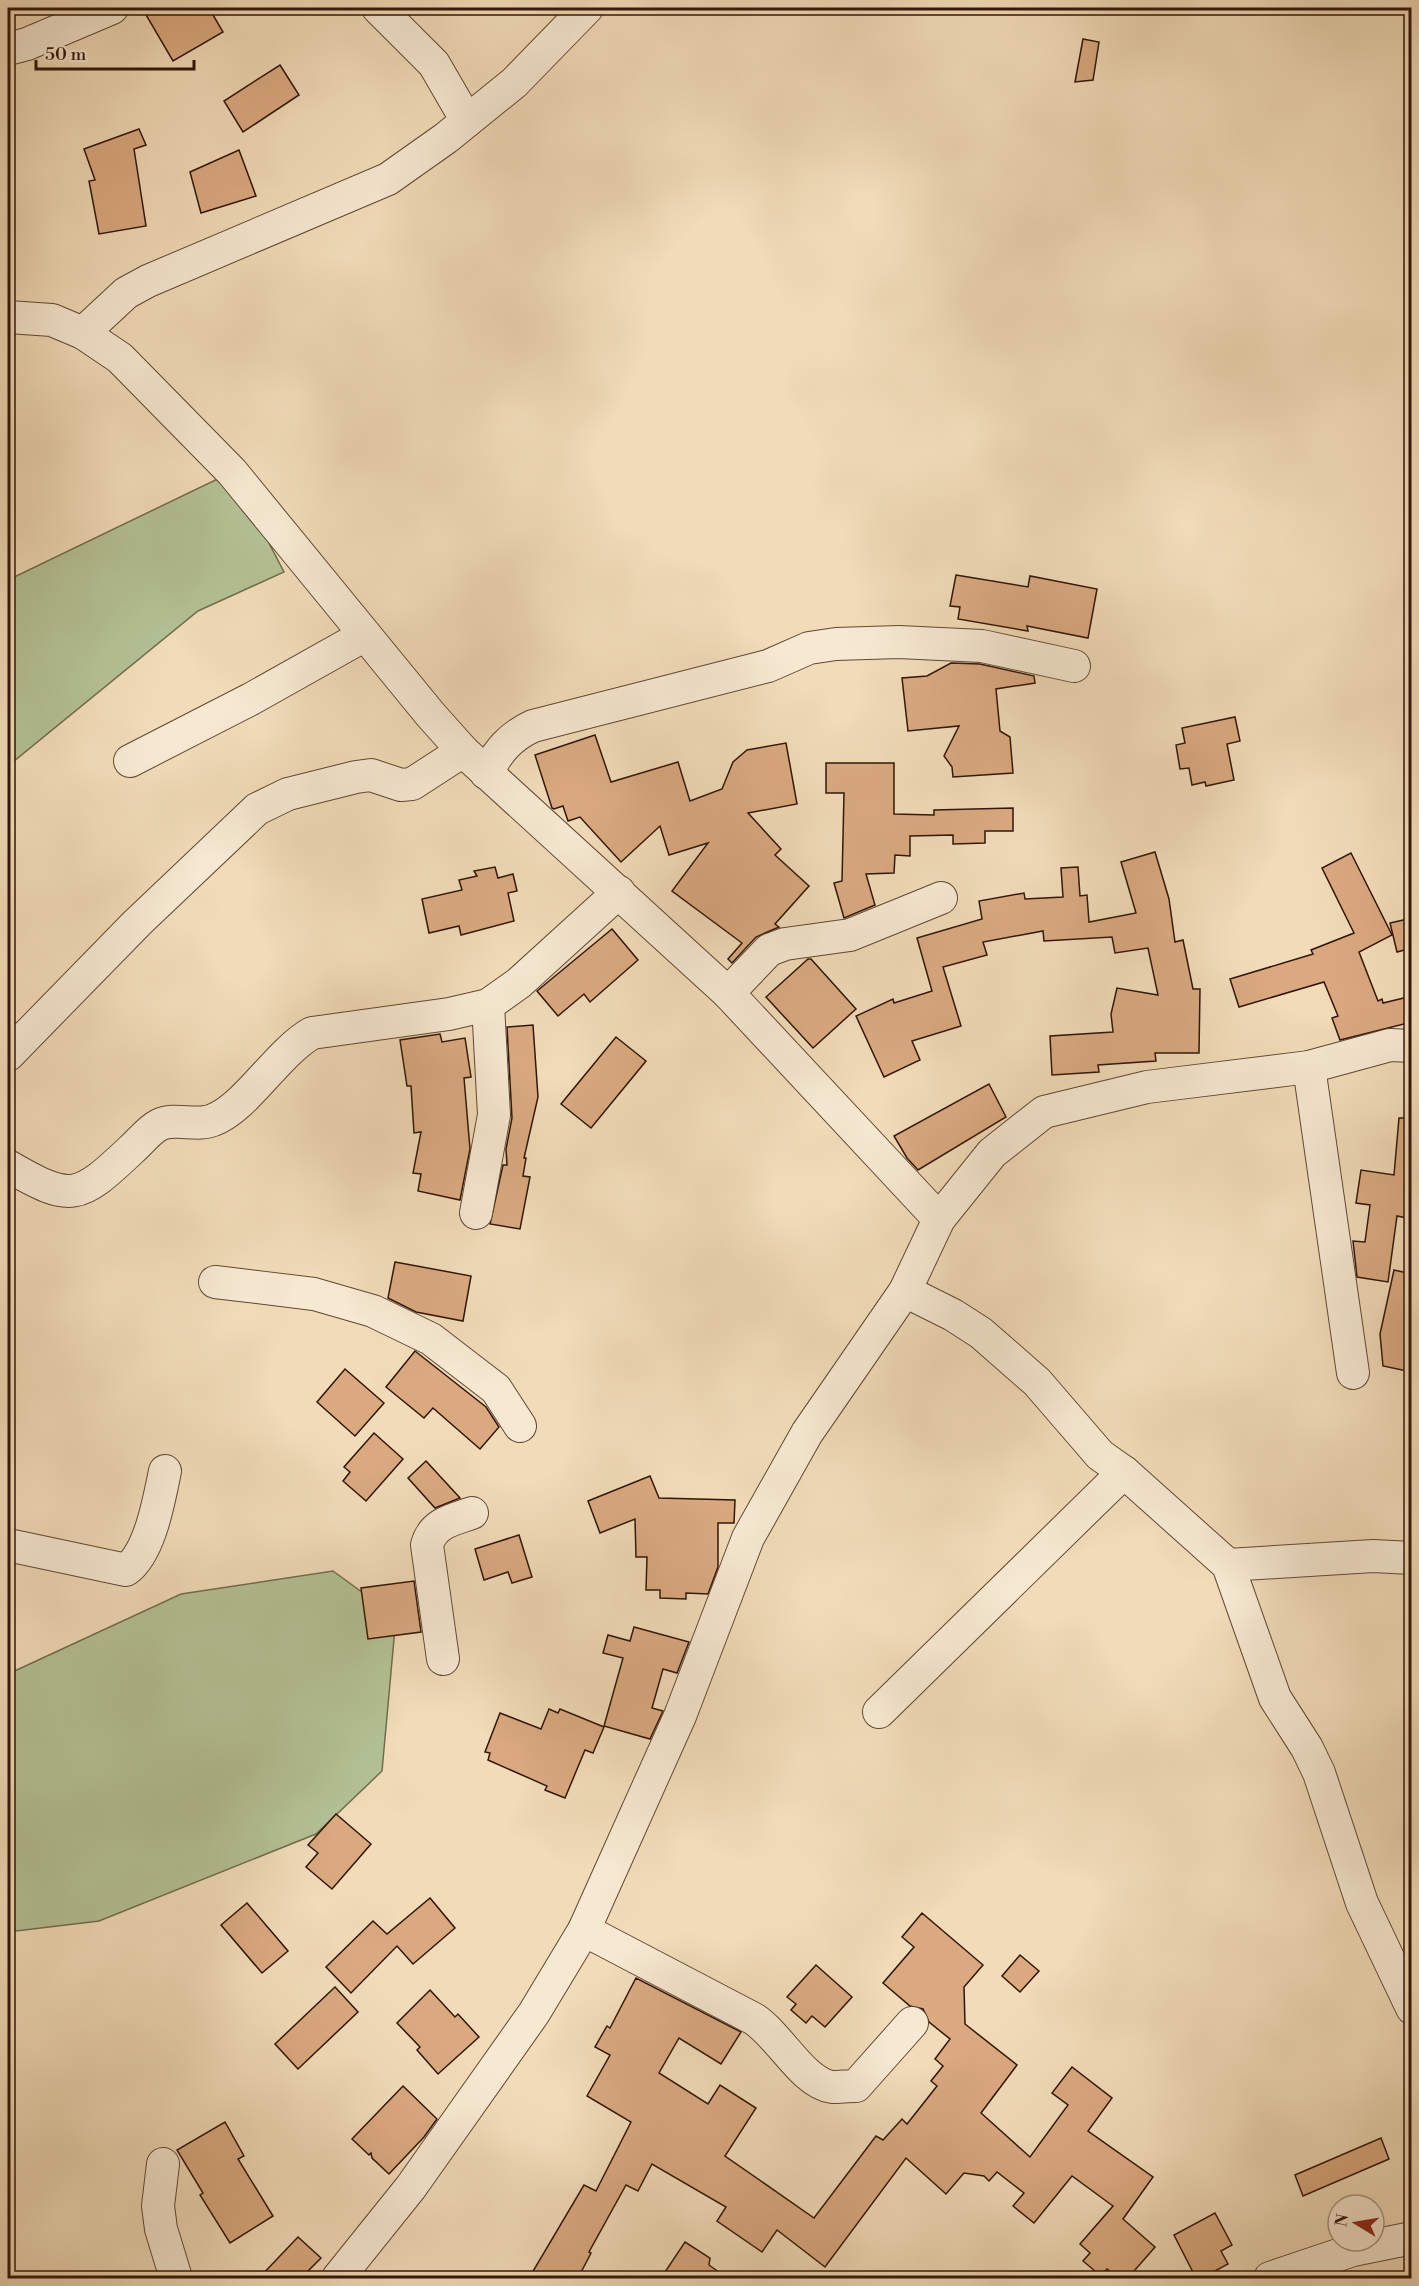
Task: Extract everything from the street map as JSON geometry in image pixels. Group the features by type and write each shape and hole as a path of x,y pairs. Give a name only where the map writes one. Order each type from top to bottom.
{"street":[{"path":"8,50 112,8"},
{"path":"378,8 434,64 467,121"},
{"path":"83,333 126,293 388,179 514,83 587,8"},
{"path":"8,317 52,320 83,333 120,358 232,472 365,635 464,751 728,993 939,1219"},
{"path":"130,761 251,699 365,635"},
{"path":"486,773 502,746 516,734 532,726 768,666 809,648 836,644 899,642 982,646 1074,666"},
{"path":"8,1054 137,923 257,809 288,794 356,777 371,775 401,785 412,784 464,751"},
{"path":"8,1166 46,1188 64,1193 78,1191 106,1174 160,1124 213,1121 229,1111 297,1042 312,1034 449,1014 488,1005 519,983 619,892"},
{"path":"728,993 769,950 785,944 850,934 941,898"},
{"path":"476,1214 494,1115 495,1087 488,1005"},
{"path":"338,2278 411,2187 534,2013 584,1930 680,1716 748,1538 807,1433 905,1291 939,1219 992,1153 1044,1112 1147,1087 1310,1067 1390,1045 1412,1046"},
{"path":"1310,1067 1353,1373"},
{"path":"215,1282 314,1294 373,1311 431,1339 495,1389 520,1426"},
{"path":"905,1291 953,1315 981,1333 1037,1383 1100,1455 1124,1472 1228,1565 1275,1698 1320,1773 1362,1903 1412,2008"},
{"path":"8,1545 126,1570 136,1562 158,1508 165,1471"},
{"path":"879,1712 1124,1472"},
{"path":"443,1659 427,1545 430,1534 437,1526 472,1513"},
{"path":"1228,1565 1373,1556 1412,1558"},
{"path":"584,1930 754,2019 769,2029 812,2079 831,2087 856,2086 912,2023"},
{"path":"163,2164 158,2206 161,2229 176,2278"},
{"path":"1270,2278 1353,2250 1412,2238"}],"green space":[{"path":"232,472 284,572 198,611 8,766 8,580"},
{"path":"333,1571 396,1617 382,1771 316,1834 99,1921 8,1932 8,1674 181,1594"}],"building":[{"path":"142,8 209,8 223,32 173,61"},
{"path":"1083,39 1099,42 1093,80 1075,82"},
{"path":"280,65 299,95 243,132 224,101"},
{"path":"139,129 146,145 134,149 146,226 99,234 89,181 95,180 84,149"},
{"path":"239,150 256,196 201,213 190,172"},
{"path":"956,575 1028,587 1030,576 1097,589 1088,638 1027,626 1028,631 958,619 960,607 950,606"},
{"path":"951,663 980,664 1034,676 1035,683 996,689 1000,731 1010,737 1013,773 953,777 952,767 944,756 959,726 908,731 902,678 927,676"},
{"path":"1235,717 1240,741 1227,744 1234,780 1206,786 1205,782 1192,785 1189,768 1180,769 1176,745 1185,743 1182,728"},
{"path":"595,735 611,782 678,762 690,801 722,789 733,762 747,750 786,743 797,804 748,813 781,849 775,855 809,886 775,924 779,927 756,937 732,963 728,959 742,943 672,891 708,843 669,855 660,826 621,862 580,817 568,821 563,806 552,808 535,755"},
{"path":"826,763 894,763 894,814 934,815 934,810 1013,808 1013,831 985,831 985,843 953,844 953,835 910,836 910,856 895,855 894,873 866,874 875,905 844,918 834,883 842,881 844,793 826,793"},
{"path":"1155,852 1169,899 1175,942 1183,940 1193,989 1200,989 1199,1053 1155,1053 1156,1061 1098,1065 1099,1072 1052,1075 1050,1036 1113,1032 1111,1014 1117,988 1158,995 1148,948 1115,953 1112,937 1044,941 1043,931 983,942 987,955 943,967 961,1026 912,1041 920,1060 884,1077 856,1016 893,999 894,1003 932,991 917,938 982,919 979,901 1024,893 1025,899 1063,897 1061,868 1078,867 1080,896 1087,895 1089,922 1136,913 1121,862"},
{"path":"1351,853 1392,935 1359,952 1378,1001 1382,999 1383,1003 1412,996 1412,1022 1340,1040 1332,1018 1338,1016 1324,982 1239,1007 1230,979 1313,954 1311,950 1354,933 1322,868"},
{"path":"495,867 498,878 513,874 517,891 508,893 514,921 461,935 459,926 429,933 422,899 462,890 459,880 477,876 474,871"},
{"path":"1412,918 1412,948 1397,952 1390,923"},
{"path":"612,929 638,960 590,1002 584,994 558,1016 537,991"},
{"path":"808,959 811,959 856,1009 813,1048 766,997"},
{"path":"533,1025 538,1097 524,1158 526,1158 523,1176 530,1177 520,1229 490,1224 503,1165 507,1165 506,1149 512,1118 507,1027"},
{"path":"440,1034 442,1042 465,1038 471,1077 464,1078 470,1149 460,1200 418,1191 421,1174 413,1173 421,1132 414,1133 411,1086 407,1086 400,1040"},
{"path":"616,1037 646,1061 591,1128 561,1104"},
{"path":"989,1084 1006,1117 918,1170 907,1158 894,1136"},
{"path":"1399,1118 1412,1118 1412,1219 1397,1216 1388,1282 1357,1277 1353,1241 1365,1242 1370,1205 1356,1203 1361,1170 1394,1175"},
{"path":"395,1262 471,1276 463,1321 416,1312 388,1298"},
{"path":"1394,1270 1412,1274 1412,1372 1383,1366 1380,1334"},
{"path":"415,1351 486,1407 499,1427 480,1449 433,1408 424,1418 386,1387"},
{"path":"345,1369 384,1403 355,1436 317,1402"},
{"path":"374,1433 403,1459 366,1501 343,1481 350,1472 344,1467"},
{"path":"426,1461 460,1498 435,1508 408,1478"},
{"path":"650,1476 659,1498 735,1500 734,1523 718,1523 718,1567 708,1594 686,1593 686,1599 660,1598 660,1590 646,1590 647,1557 636,1557 635,1519 600,1533 588,1501"},
{"path":"519,1535 532,1577 512,1583 508,1572 484,1580 475,1549"},
{"path":"414,1581 421,1632 368,1639 361,1588"},
{"path":"634,1627 689,1642 677,1673 663,1669 652,1708 663,1711 650,1739 604,1726 623,1658 603,1653 608,1635 630,1641"},
{"path":"549,1709 558,1713 560,1709 604,1727 593,1753 585,1750 565,1798 545,1790 547,1786 488,1760 490,1753 485,1752 500,1713 541,1729"},
{"path":"336,1814 371,1844 332,1889 306,1867 318,1853 308,1845"},
{"path":"430,1898 455,1928 413,1964 397,1946 351,1993 326,1967 373,1921 387,1934"},
{"path":"247,1903 288,1951 262,1973 221,1925"},
{"path":"922,1913 983,1965 964,1987 965,2024 1017,2065 981,2113 1030,2157 1068,2105 1052,2093 1072,2067 1112,2098 1088,2131 1153,2177 1123,2219 1155,2247 1128,2278 1118,2278 1107,2269 1101,2276 1083,2261 1090,2253 1080,2244 1113,2206 1072,2176 1034,2223 1013,2206 1024,2193 997,2172 989,2181 984,2176 964,2173 946,2194 906,2158 825,2267 777,2230 762,2252 717,2221 726,2207 652,2164 638,2191 626,2185 589,2252 591,2253 578,2278 529,2278 584,2185 596,2191 631,2122 587,2096 610,2055 595,2047 607,2026 610,2028 636,1978 741,2032 721,2064 679,2038 659,2073 708,2104 720,2085 756,2108 725,2156 814,2218 876,2136 883,2140 902,2119 907,2124 937,2086 931,2081 943,2066 935,2059 950,2039 929,2022 923,2009 910,2006 883,1983 914,1947 902,1937"},
{"path":"1020,1955 1039,1971 1020,1992 1002,1976"},
{"path":"816,1965 852,1997 825,2027 812,2016 806,2023 791,2010 796,2004 787,1997"},
{"path":"335,1987 358,2012 298,2069 275,2044"},
{"path":"430,1990 455,2017 458,2014 479,2037 438,2074 417,2050 420,2047 397,2023"},
{"path":"403,2086 437,2119 424,2137 389,2174 372,2158 371,2153 369,2155 352,2139"},
{"path":"225,2122 244,2156 238,2159 273,2216 230,2243 200,2195 203,2193 177,2150"},
{"path":"1381,2138 1389,2159 1303,2196 1295,2175"},
{"path":"1215,2213 1232,2245 1221,2251 1228,2264 1202,2278 1196,2278 1174,2235"},
{"path":"298,2237 321,2258 301,2278 259,2278"},
{"path":"685,2242 710,2258 709,2265 727,2278 661,2278"}]}
